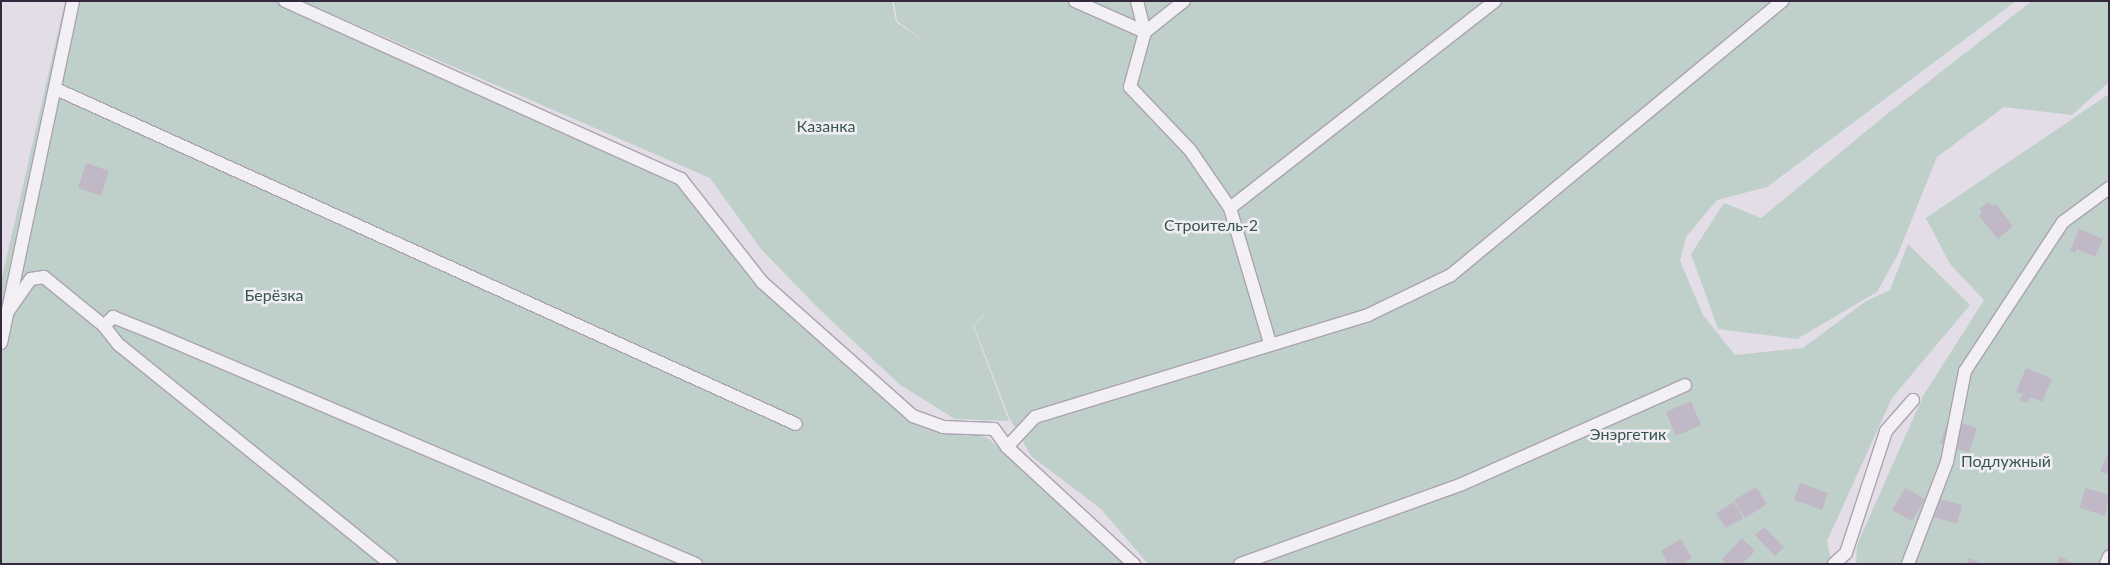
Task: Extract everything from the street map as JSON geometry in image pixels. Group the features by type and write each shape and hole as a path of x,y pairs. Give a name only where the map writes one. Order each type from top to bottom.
{"lane":[{"path":"1,343 73,1"},
{"path":"285,1 681,179 762,282 913,416 943,427 994,429 1008,446 1134,564"},
{"path":"1075,1 1145,32"},
{"path":"1137,1 1145,32 1130,87 1190,150 1230,208 1270,343"},
{"path":"1145,32 1184,1"},
{"path":"1230,208 1495,1"},
{"path":"1008,446 1035,417 1270,343 1368,315 1451,274 1782,1"},
{"path":"56,89 796,424"},
{"path":"1908,564 1947,462 1965,371 2063,222 2109,188"},
{"path":"9,310 31,279 44,277 104,326 118,344 391,564"},
{"path":"104,326 113,318 145,330 696,564"},
{"path":"1240,564 1462,484 1685,385"},
{"path":"1834,564 1846,553 1886,431 1913,400"},
{"path":"2106,564 2109,556"}],"green space":[{"name":"Берёзка","path":"65,1 274,1 702,195 771,287 927,422 988,438 1125,564 1,564 1,282"},
{"path":"302,1 892,1 896,22 932,47 897,21 894,1 2016,1 1767,187 1717,200 1686,237 1680,261 1703,315 1735,355 1803,348 1866,301 1890,290 1908,244 1970,305 1892,398 1827,541 1832,564 1148,564 1101,509 1031,456 1009,417 974,326 997,301 973,326 1009,421 955,419 899,384 818,308 761,249 710,178"},
{"path":"2032,1 2109,1 2109,82 2072,115 2004,107 1937,157 1898,254 1877,292 1797,339 1718,329 1691,254 1724,203 1761,218 1887,114"},
{"name":"Подлужный","path":"2109,94 2109,564 1856,564 1857,545 1923,396 1984,300 1950,264 1926,218"}],"building":[{"path":"86,163 109,171 101,196 78,188"},
{"path":"1989,202 1992,206 1995,203 2013,226 1998,239 1979,216 1982,213 1979,209"},
{"path":"2079,229 2103,239 2095,257 2077,249 2075,253 2070,251"},
{"path":"2026,368 2052,379 2042,402 2030,397 2027,403 2020,400 2023,394 2016,392"},
{"path":"1691,401 1701,425 1676,436 1666,412"},
{"path":"1949,419 1977,428 1969,453 1940,443"},
{"path":"2109,451 2109,474 2100,471"},
{"path":"1800,483 1828,493 1822,510 1794,500"},
{"path":"1756,487 1767,504 1745,518 1734,500"},
{"path":"1905,488 1925,499 1912,521 1892,510"},
{"path":"2085,488 2109,495 2105,516 2080,508"},
{"path":"1939,499 1962,505 1957,524 1934,517"},
{"path":"1734,502 1743,518 1726,528 1716,513"},
{"path":"1764,527 1784,547 1775,556 1755,535"},
{"path":"1742,538 1755,551 1742,564 1727,564 1722,559"},
{"path":"1681,539 1692,558 1683,564 1668,564 1661,551"},
{"path":"2060,556 2074,564 2056,564"},
{"path":"1969,558 1982,564 1966,564"}],"park label":[{"name":"Казанка","path":"826,126"},
{"name":"Строитель-2","path":"1211,225"},
{"name":"Энэргетик","path":"1628,434"}]}
